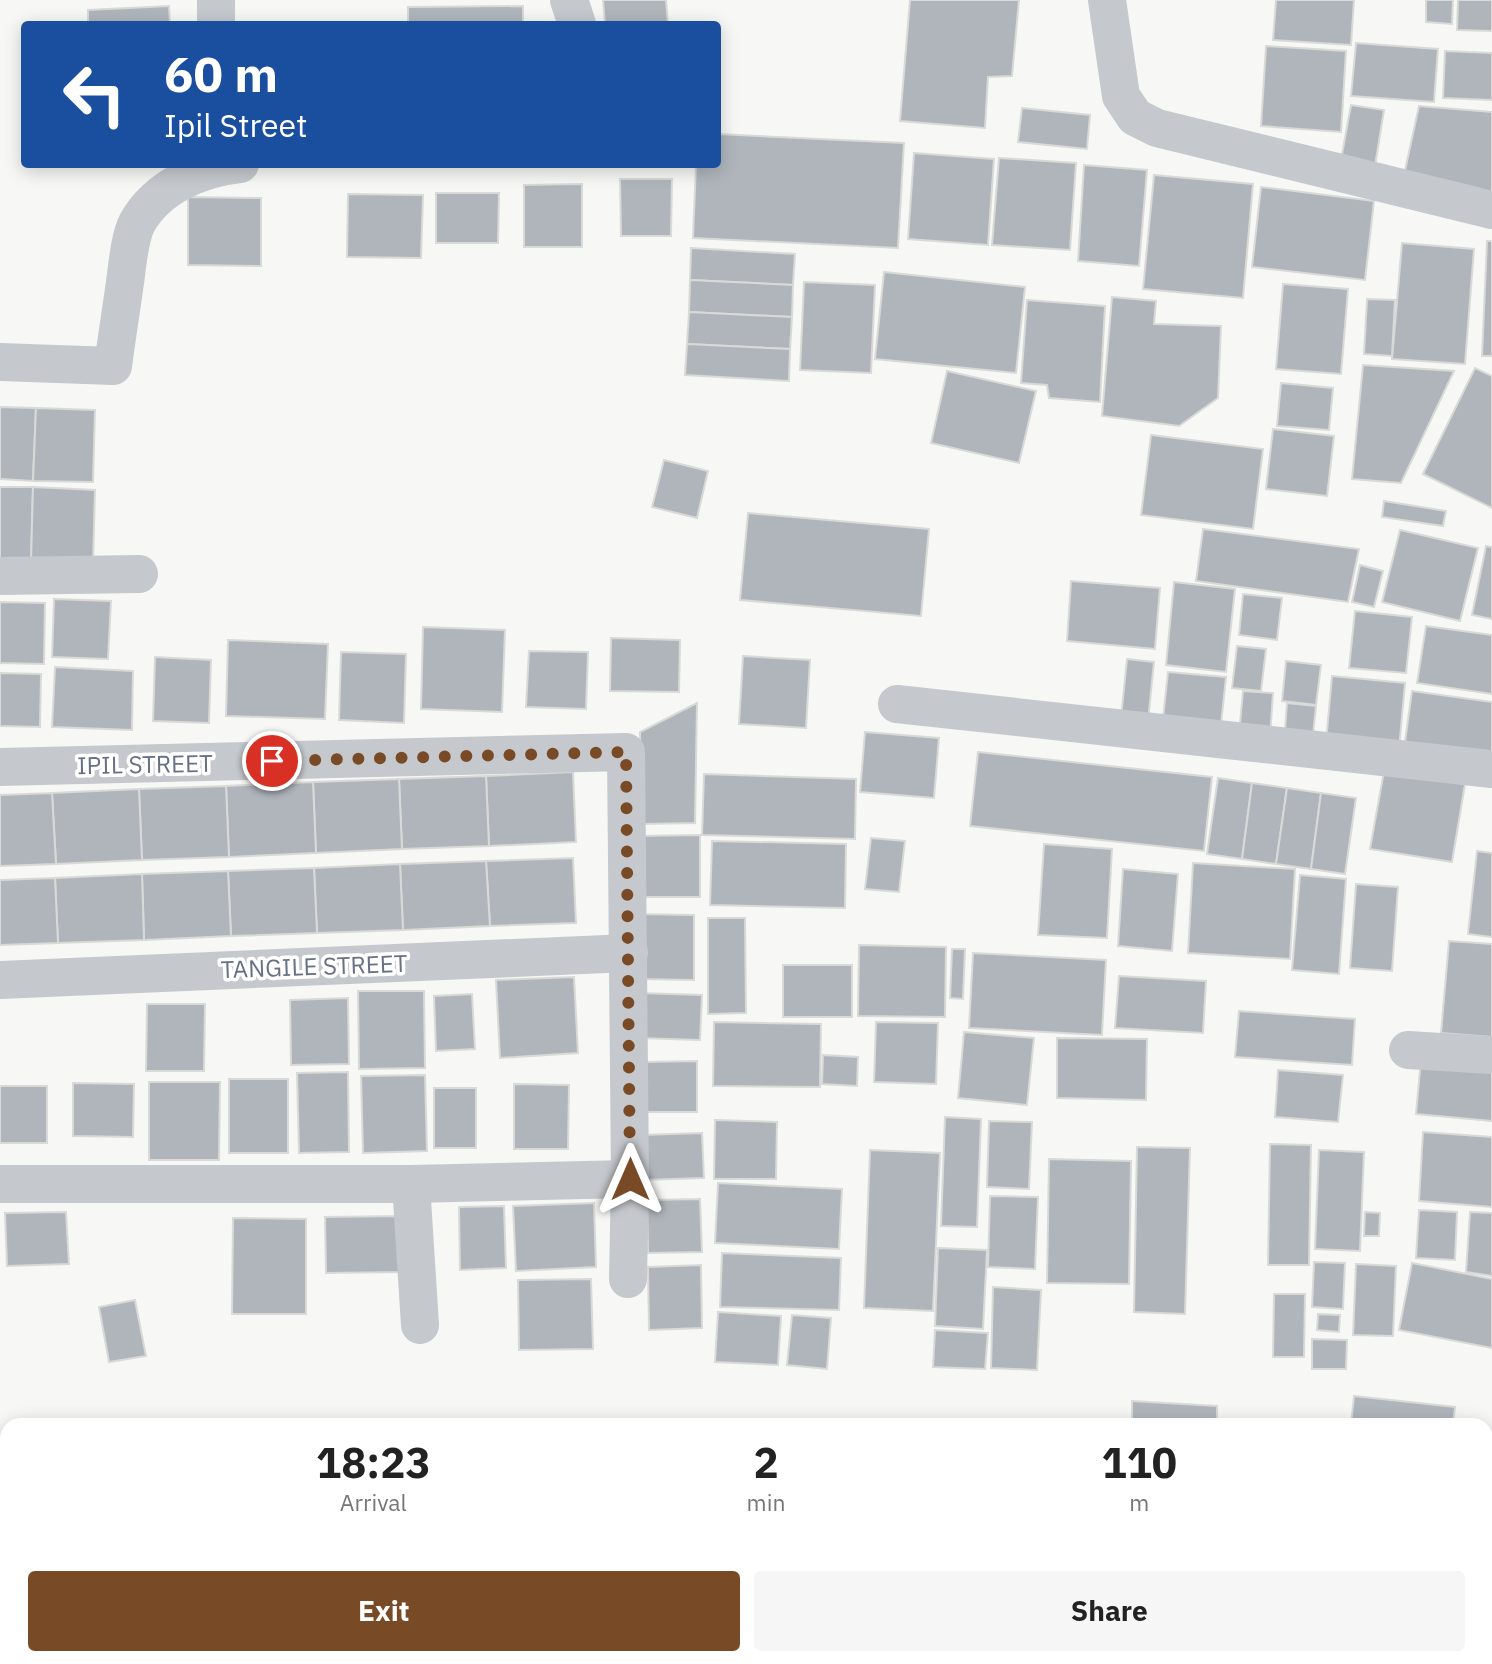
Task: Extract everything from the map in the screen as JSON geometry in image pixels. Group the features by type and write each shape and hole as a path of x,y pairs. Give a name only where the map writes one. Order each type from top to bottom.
{"street":[{"path":"216,0 216,21"},
{"path":"569,0 576,21"},
{"path":"1107,0 1121,96 1135,117 1157,128 1492,210"},
{"path":"0,362 113,366 136,225 156,197 187,179 218,168"},
{"path":"0,576 139,573"},
{"path":"897,704 1492,769"},
{"name":"IPIL STREET","path":"0,767 626,752 629,953"},
{"path":"628,1279 629,953"},
{"name":"TANGILE STREET","path":"0,980 629,953"},
{"path":"1408,1050 1492,1055"},
{"path":"0,1184 411,1184 630,1179"},
{"path":"411,1184 420,1325"}],"building":[{"path":"603,0 666,0 668,21 605,21"},
{"path":"910,0 1019,0 1012,76 988,77 985,128 900,121"},
{"path":"1276,0 1354,0 1351,45 1273,40"},
{"path":"1426,0 1453,0 1452,24 1426,22"},
{"path":"1458,0 1492,0 1492,31 1457,30"},
{"path":"169,6 170,21 88,21 88,10"},
{"path":"523,6 523,21 408,21 408,7"},
{"path":"1356,43 1438,49 1434,102 1351,96"},
{"path":"1266,46 1346,51 1341,132 1261,126"},
{"path":"1445,51 1492,53 1492,100 1443,98"},
{"path":"1351,105 1384,110 1375,166 1341,160"},
{"path":"1419,106 1492,112 1492,192 1404,175"},
{"path":"1022,108 1090,115 1087,149 1018,142"},
{"path":"721,134 904,143 898,248 693,238 696,168 721,168"},
{"path":"914,153 994,159 988,245 908,239"},
{"path":"999,158 1076,163 1070,250 992,245"},
{"path":"1084,165 1147,170 1139,266 1078,261"},
{"path":"1154,175 1253,184 1243,298 1143,289"},
{"path":"620,179 672,179 671,236 621,236"},
{"path":"582,184 582,247 524,247 524,185"},
{"path":"1261,187 1374,201 1365,280 1252,267"},
{"path":"436,193 499,193 498,243 436,243"},
{"path":"348,194 423,195 421,258 347,257"},
{"path":"188,197 261,198 261,266 188,265"},
{"path":"1487,241 1492,241 1492,356 1482,356"},
{"path":"1402,243 1474,249 1465,364 1392,359"},
{"path":"691,248 795,254 793,285 690,280"},
{"path":"884,272 1025,287 1016,373 875,359"},
{"path":"690,280 793,285 792,317 689,312"},
{"path":"804,282 875,285 871,373 800,370"},
{"path":"1283,284 1348,289 1341,374 1276,369"},
{"path":"1112,297 1156,301 1154,324 1221,326 1218,398 1179,426 1102,416"},
{"path":"1367,299 1395,300 1392,356 1364,354"},
{"path":"1027,300 1105,306 1100,402 1049,398 1047,385 1021,383"},
{"path":"689,312 792,317 790,349 687,344"},
{"path":"687,344 790,349 789,381 685,375"},
{"path":"1363,365 1454,371 1401,483 1352,479"},
{"path":"1475,368 1492,376 1492,508 1423,474"},
{"path":"947,371 1036,391 1019,463 931,443"},
{"path":"1281,383 1333,388 1329,430 1277,426"},
{"path":"0,407 36,408 33,481 0,479"},
{"path":"36,408 95,410 93,482 33,481"},
{"path":"1273,429 1334,436 1327,496 1266,489"},
{"path":"1151,435 1263,449 1253,529 1141,515"},
{"path":"664,460 708,471 697,518 652,507"},
{"path":"0,487 33,487 31,561 0,560"},
{"path":"33,487 95,490 93,564 31,561"},
{"path":"1384,501 1446,511 1443,526 1382,517"},
{"path":"748,513 929,529 921,616 740,600"},
{"path":"1203,529 1359,549 1348,602 1196,581"},
{"path":"1400,530 1478,548 1460,621 1382,602"},
{"path":"1486,546 1492,547 1492,619 1472,615"},
{"path":"1360,565 1383,571 1374,607 1352,602"},
{"path":"1071,581 1160,588 1155,649 1067,641"},
{"path":"1174,582 1235,589 1226,672 1166,665"},
{"path":"1243,594 1282,598 1277,640 1239,635"},
{"path":"54,599 111,601 108,659 52,657"},
{"path":"0,602 45,603 44,664 0,663"},
{"path":"1355,611 1412,617 1406,673 1349,668"},
{"path":"1426,626 1492,635 1492,694 1417,683"},
{"path":"423,627 505,630 502,712 421,709"},
{"path":"611,638 680,640 679,692 610,691"},
{"path":"228,640 328,644 325,719 226,716"},
{"path":"1237,646 1266,649 1261,691 1232,688"},
{"path":"529,651 588,652 586,709 526,707"},
{"path":"341,652 406,654 404,723 339,720"},
{"path":"743,656 810,660 806,728 739,724"},
{"path":"155,657 211,660 209,723 153,721"},
{"path":"1127,659 1154,662 1148,721 1121,718"},
{"path":"1286,661 1321,665 1316,705 1282,701"},
{"path":"55,667 133,671 132,730 52,727"},
{"path":"1168,672 1226,677 1220,734 1162,728"},
{"path":"0,673 41,674 40,727 0,726"},
{"path":"1332,676 1405,683 1399,749 1326,742"},
{"path":"1243,691 1273,693 1270,737 1239,734"},
{"path":"1412,691 1492,702 1492,761 1404,749"},
{"path":"697,703 695,823 641,824 640,732"},
{"path":"1287,703 1316,706 1312,745 1284,743"},
{"path":"865,732 939,738 934,798 860,792"},
{"path":"978,752 1212,777 1204,851 970,826"},
{"path":"1384,771 1465,784 1452,862 1370,849"},
{"path":"573,772 576,842 489,846 486,776"},
{"path":"704,774 856,779 855,839 702,835"},
{"path":"486,776 489,846 402,849 399,779"},
{"path":"1218,778 1252,783 1242,859 1207,854"},
{"path":"399,779 402,849 316,853 313,782"},
{"path":"313,782 316,853 229,857 226,786"},
{"path":"1252,783 1287,788 1276,864 1242,859"},
{"path":"226,786 229,857 142,860 139,789"},
{"path":"1287,788 1321,793 1311,869 1276,864"},
{"path":"139,789 142,860 56,864 52,793"},
{"path":"52,793 56,864 0,866 0,795"},
{"path":"1321,793 1356,798 1345,874 1311,869"},
{"path":"700,835 700,897 637,897 637,836"},
{"path":"871,838 905,841 899,892 865,889"},
{"path":"712,841 846,844 845,908 710,905"},
{"path":"1044,844 1112,849 1107,938 1038,935"},
{"path":"1477,851 1492,853 1492,937 1468,934"},
{"path":"573,858 576,923 490,926 486,861"},
{"path":"486,861 490,926 403,930 400,864"},
{"path":"1193,863 1295,869 1290,959 1188,953"},
{"path":"400,864 403,930 317,933 314,868"},
{"path":"314,868 317,933 231,936 228,871"},
{"path":"1123,869 1178,874 1172,951 1118,946"},
{"path":"228,871 231,936 144,940 142,874"},
{"path":"142,874 144,940 58,943 55,878"},
{"path":"1300,875 1346,879 1339,974 1292,970"},
{"path":"55,878 58,943 0,945 0,880"},
{"path":"1356,884 1398,887 1392,971 1350,968"},
{"path":"636,914 694,915 694,980 636,979"},
{"path":"708,918 745,918 746,1013 708,1014"},
{"path":"1449,941 1492,944 1492,1037 1441,1033"},
{"path":"859,945 946,947 945,1017 858,1016"},
{"path":"952,949 965,949 963,999 950,998"},
{"path":"973,953 1106,960 1102,1035 969,1028"},
{"path":"783,965 852,965 852,1017 783,1017"},
{"path":"1119,976 1206,981 1203,1033 1115,1028"},
{"path":"574,977 578,1053 500,1058 496,980"},
{"path":"358,991 424,991 425,1068 359,1069"},
{"path":"640,993 702,995 700,1040 638,1038"},
{"path":"472,994 475,1049 436,1051 434,996"},
{"path":"348,998 349,1064 291,1065 290,1000"},
{"path":"147,1004 205,1004 204,1071 146,1071"},
{"path":"1239,1011 1355,1019 1352,1065 1235,1057"},
{"path":"714,1022 821,1024 820,1087 713,1086"},
{"path":"876,1022 938,1023 936,1084 874,1082"},
{"path":"964,1032 1034,1038 1027,1105 958,1098"},
{"path":"1057,1038 1147,1039 1146,1100 1057,1098"},
{"path":"823,1055 858,1057 857,1086 822,1084"},
{"path":"1421,1059 1492,1066 1492,1121 1416,1114"},
{"path":"697,1061 697,1112 643,1112 644,1062"},
{"path":"1278,1070 1343,1075 1338,1122 1275,1117"},
{"path":"348,1072 349,1152 299,1153 297,1073"},
{"path":"425,1075 427,1151 363,1153 361,1076"},
{"path":"229,1079 288,1079 288,1153 229,1153"},
{"path":"149,1082 220,1082 219,1160 149,1160"},
{"path":"73,1083 134,1084 133,1137 73,1136"},
{"path":"514,1084 569,1085 568,1149 514,1149"},
{"path":"0,1086 47,1086 47,1143 0,1143"},
{"path":"434,1088 476,1088 476,1148 434,1148"},
{"path":"945,1117 981,1119 977,1227 941,1226"},
{"path":"715,1120 777,1122 776,1179 714,1179"},
{"path":"989,1121 1032,1122 1029,1189 987,1187"},
{"path":"1423,1132 1492,1137 1492,1207 1419,1201"},
{"path":"702,1133 704,1178 643,1180 642,1135"},
{"path":"1270,1144 1311,1145 1309,1265 1268,1265"},
{"path":"1137,1147 1190,1148 1185,1314 1134,1312"},
{"path":"870,1150 940,1153 933,1311 864,1308"},
{"path":"1319,1150 1364,1152 1360,1251 1315,1249"},
{"path":"1049,1159 1131,1161 1129,1284 1047,1283"},
{"path":"718,1183 842,1189 839,1249 715,1243"},
{"path":"990,1196 1038,1197 1035,1269 988,1267"},
{"path":"700,1199 702,1252 648,1253 647,1200"},
{"path":"594,1203 596,1267 516,1271 513,1206"},
{"path":"504,1206 506,1268 460,1270 459,1207"},
{"path":"1419,1210 1457,1212 1455,1260 1416,1258"},
{"path":"66,1212 69,1264 7,1266 5,1213"},
{"path":"1365,1212 1380,1213 1379,1236 1364,1236"},
{"path":"1470,1212 1492,1213 1492,1276 1466,1272"},
{"path":"402,1216 404,1272 326,1273 325,1217"},
{"path":"233,1218 306,1219 306,1314 232,1314"},
{"path":"938,1248 987,1250 983,1329 935,1326"},
{"path":"722,1253 841,1258 839,1310 720,1307"},
{"path":"1314,1262 1345,1263 1343,1309 1312,1307"},
{"path":"1412,1263 1492,1279 1492,1348 1399,1330"},
{"path":"1356,1264 1396,1266 1393,1336 1353,1335"},
{"path":"701,1265 702,1328 649,1330 648,1267"},
{"path":"591,1279 593,1349 519,1350 518,1280"},
{"path":"993,1287 1041,1290 1037,1370 991,1368"},
{"path":"1274,1294 1305,1294 1304,1357 1273,1357"},
{"path":"135,1300 146,1356 109,1362 99,1307"},
{"path":"718,1312 781,1316 778,1365 715,1362"},
{"path":"1318,1314 1340,1315 1339,1332 1317,1330"},
{"path":"792,1315 831,1318 827,1369 787,1365"},
{"path":"935,1330 988,1333 985,1369 933,1367"},
{"path":"1312,1339 1347,1340 1346,1369 1312,1369"},
{"path":"1354,1396 1455,1407 1454,1418 1352,1418"},
{"path":"1132,1401 1217,1406 1217,1418 1132,1418"}],"route":[{"path":"272,761 626,752 630,1179"}]}
